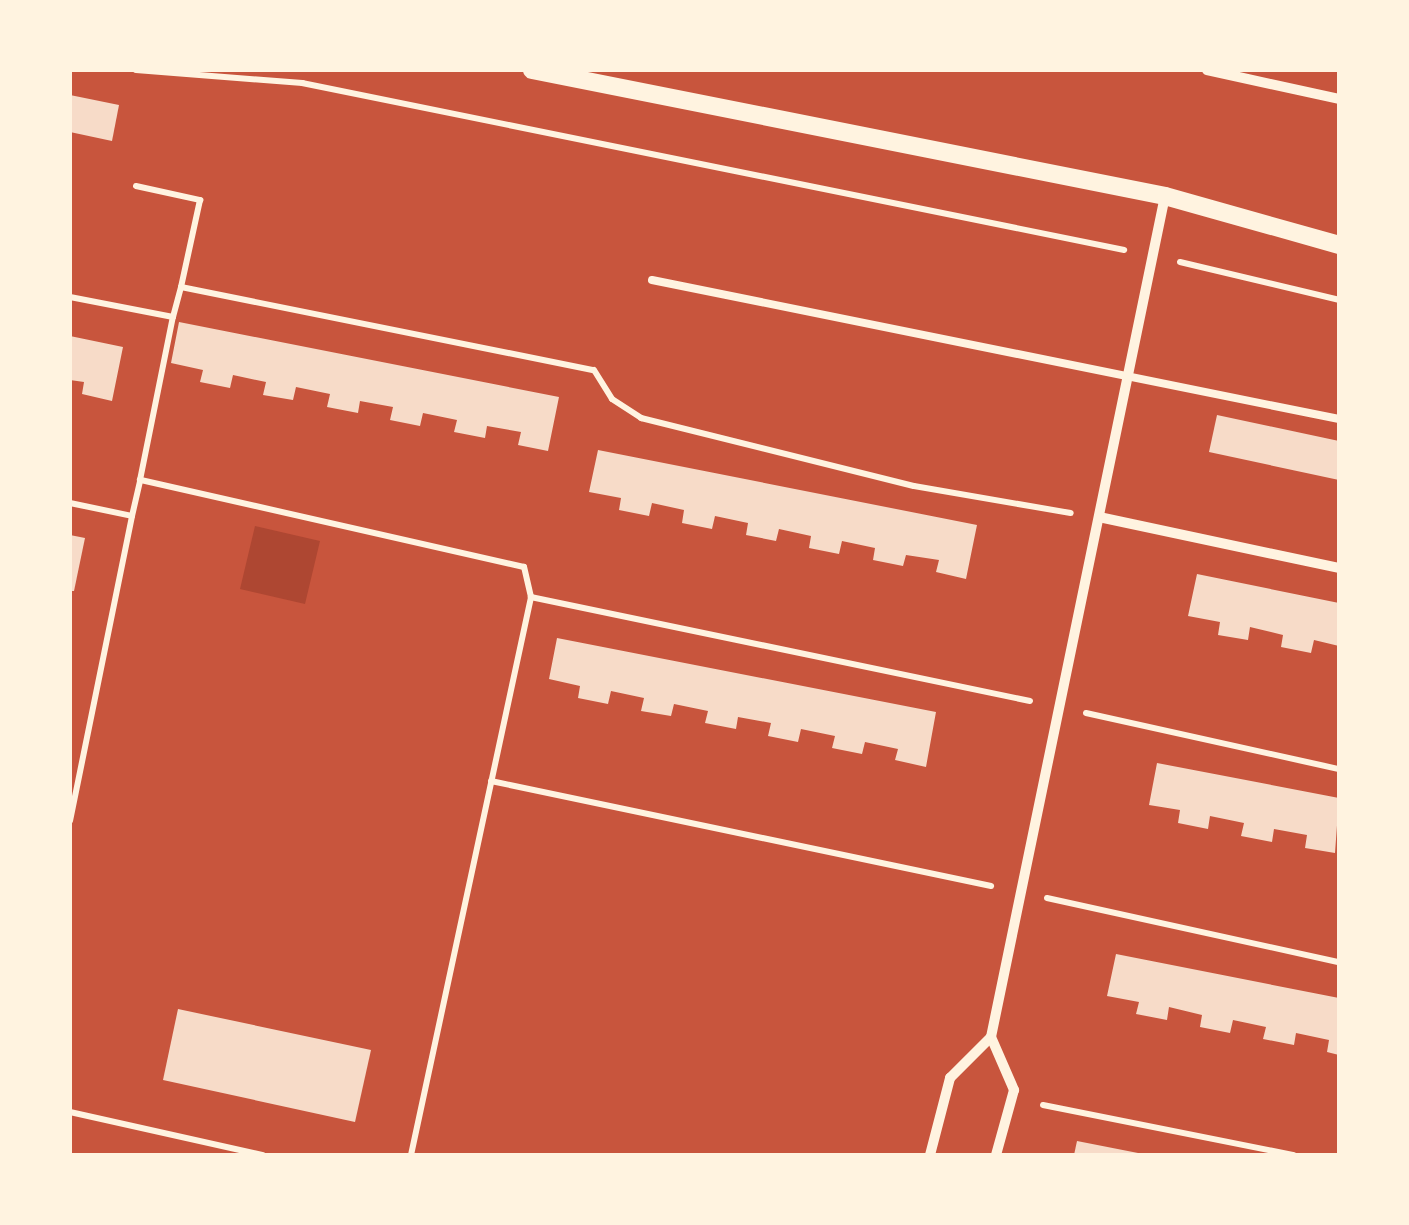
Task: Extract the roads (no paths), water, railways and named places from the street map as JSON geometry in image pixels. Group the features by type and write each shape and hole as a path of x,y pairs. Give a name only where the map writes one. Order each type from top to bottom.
{"street":[{"path":"532,70 1165,196 1339,244"},
{"path":"1206,70 1339,99"},
{"path":"996,1155 1012,1099 991,1037 1165,196"},
{"path":"1099,518 1339,568"},
{"path":"930,1155 950,1078 991,1037"}],"lane":[{"path":"652,280 1339,418"}]}
